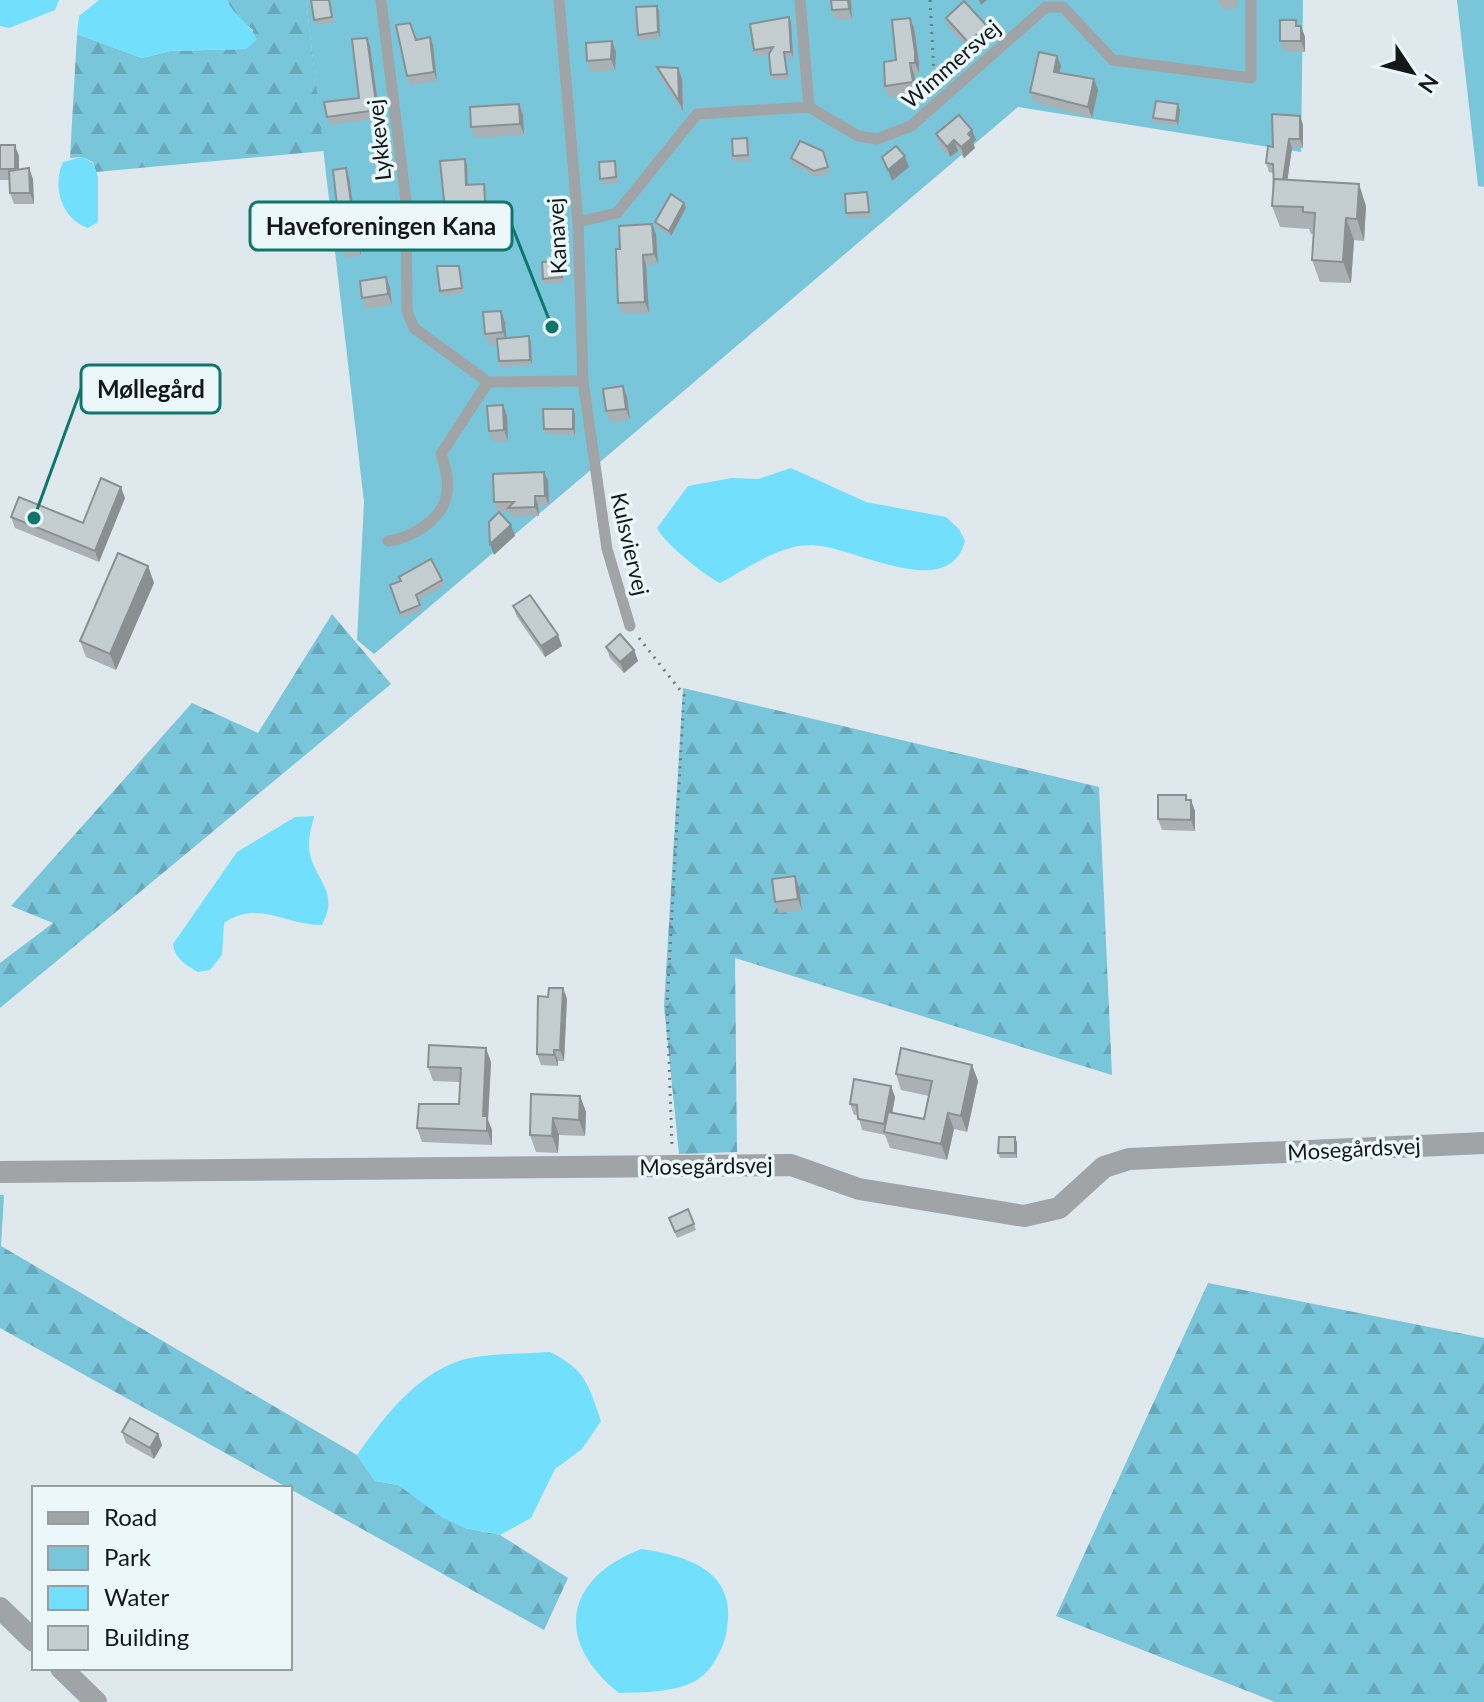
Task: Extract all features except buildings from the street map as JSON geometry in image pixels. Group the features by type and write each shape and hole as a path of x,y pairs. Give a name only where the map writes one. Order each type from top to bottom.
{"street":[{"name":"Mosegårdsvej","path":"0,1172 791,1165 859,1189 1024,1216 1059,1208 1104,1167 1129,1159 1484,1143"},
{"path":"0,1608 32,1639"},
{"path":"63,1670 96,1702"}],"lane":[{"name":"Lykkevej","path":"381,0 406,202 407,311 414,328 488,382"},
{"name":"Kanavej","path":"559,0 578,222 583,381 593,470"},
{"path":"578,222 617,213 697,114 809,107 800,0"},
{"name":"Wimmersvej","path":"809,107 858,136 877,139 911,126 1046,7 1063,7 1113,60 1251,78 1251,0"},
{"path":"388,541 408,539 425,527 447,496 448,478 441,454 488,382 583,381"},
{"name":"Kulsviervej","path":"593,470 607,549 630,626"}],"path":[{"path":"930,0 934,73 950,94"},
{"path":"630,626 684,695 667,1003 673,1166"}],"green space":[{"path":"227,0 306,0 324,151 96,172 93,162 82,157 70,158 77,34 142,58 170,51 246,49 253,30 233,14"},
{"path":"306,0 1303,0 1301,152 1018,107 374,654 357,640 364,502"},
{"path":"1457,0 1484,0 1484,187 1478,186"},
{"path":"332,614 391,684 0,1008 0,963 53,923 11,906 192,703 258,733"},
{"path":"683,688 1099,787 1112,1075 735,958 737,1152 679,1154 664,1006"},
{"path":"0,1195 4,1195 1,1246 357,1455 375,1481 398,1485 465,1528 500,1535 568,1578 544,1630 292,1490 292,1486 285,1486 0,1328"},
{"path":"1208,1283 1484,1338 1484,1702 1275,1702 1056,1616"}],"water":[{"path":"0,0 59,0 55,10 9,28 0,26"},
{"path":"99,0 227,0 257,40 246,49 170,51 142,58 77,34 79,16"},
{"path":"82,157 93,163 98,177 98,222 88,228 79,224 65,209 58,181 63,162"},
{"path":"791,468 866,502 946,517 959,529 965,541 955,559 940,568 920,570 830,548 799,546 764,558 720,583 685,558 657,528 688,486 732,478 758,479"},
{"path":"314,816 309,848 328,903 322,925 261,913 237,916 224,923 222,955 210,970 198,972 182,961 173,944 237,852 295,817"},
{"path":"550,1352 579,1372 593,1397 601,1421 582,1449 555,1469 531,1518 500,1535 465,1528 443,1518 398,1485 375,1481 357,1455 402,1399 445,1367 481,1356"},
{"path":"641,1549 677,1557 708,1571 726,1596 726,1634 716,1660 697,1680 669,1690 619,1693 598,1673 584,1653 577,1632 577,1613 583,1594 596,1577 615,1562"}],"place":[{"name":"Haveforeningen Kana","path":"552,327"},
{"name":"Møllegård","path":"34,518"}]}
